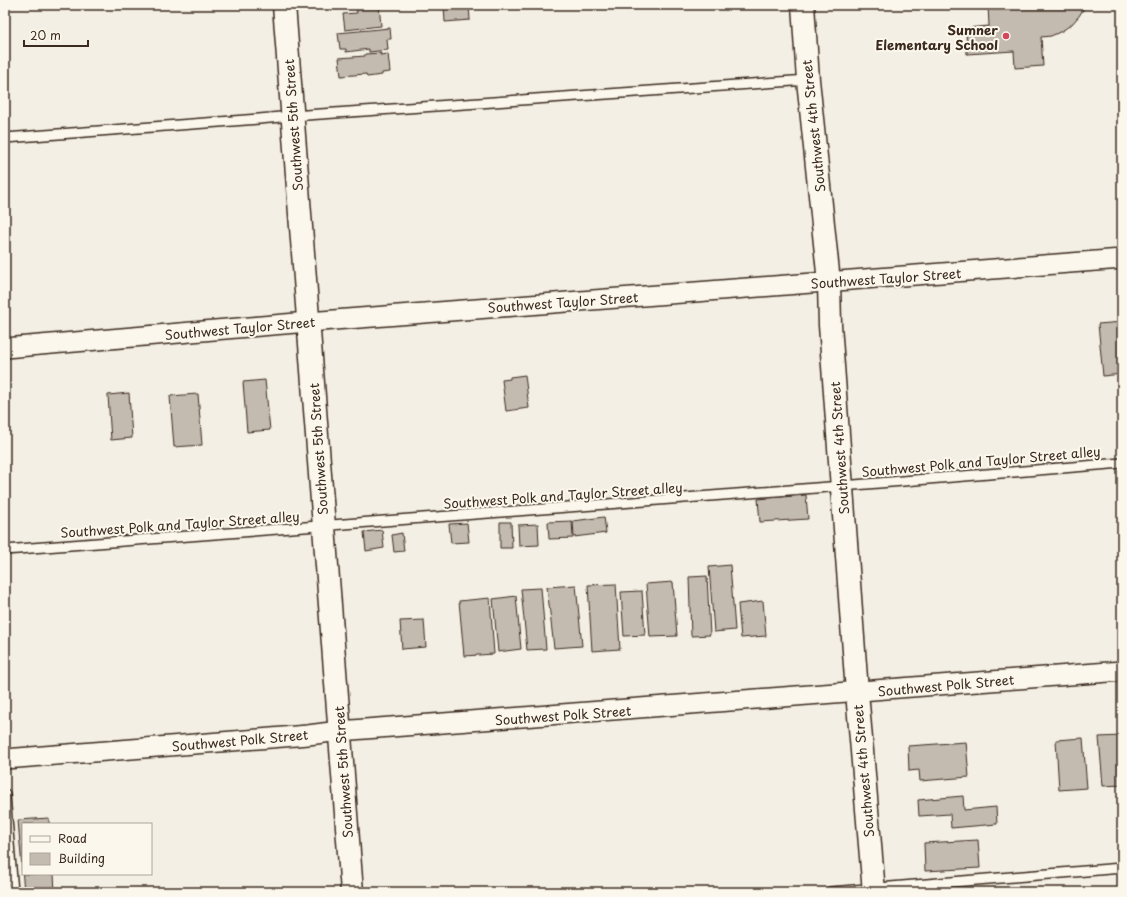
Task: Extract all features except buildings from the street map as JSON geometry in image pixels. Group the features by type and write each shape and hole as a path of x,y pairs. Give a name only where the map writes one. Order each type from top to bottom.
{"street":[{"name":"Southwest 5th Street","path":"284,5 352,892"},
{"name":"Southwest 4th Street","path":"803,5 808,80 829,282 830,325 857,692 874,890"},
{"name":"Southwest Taylor Street","path":"5,348 308,322 1122,259"},
{"name":"Southwest Polk Street","path":"5,758 1122,671"}],"lane":[{"path":"5,138 292,116 808,80"},
{"name":"Southwest Polk and Taylor Street alley","path":"5,550 842,486 1122,462"},
{"path":"5,794 13,892"},
{"path":"830,892 874,890 1122,868"}],"place":[{"name":"Sumner Elementary School","path":"1006,36"}]}
